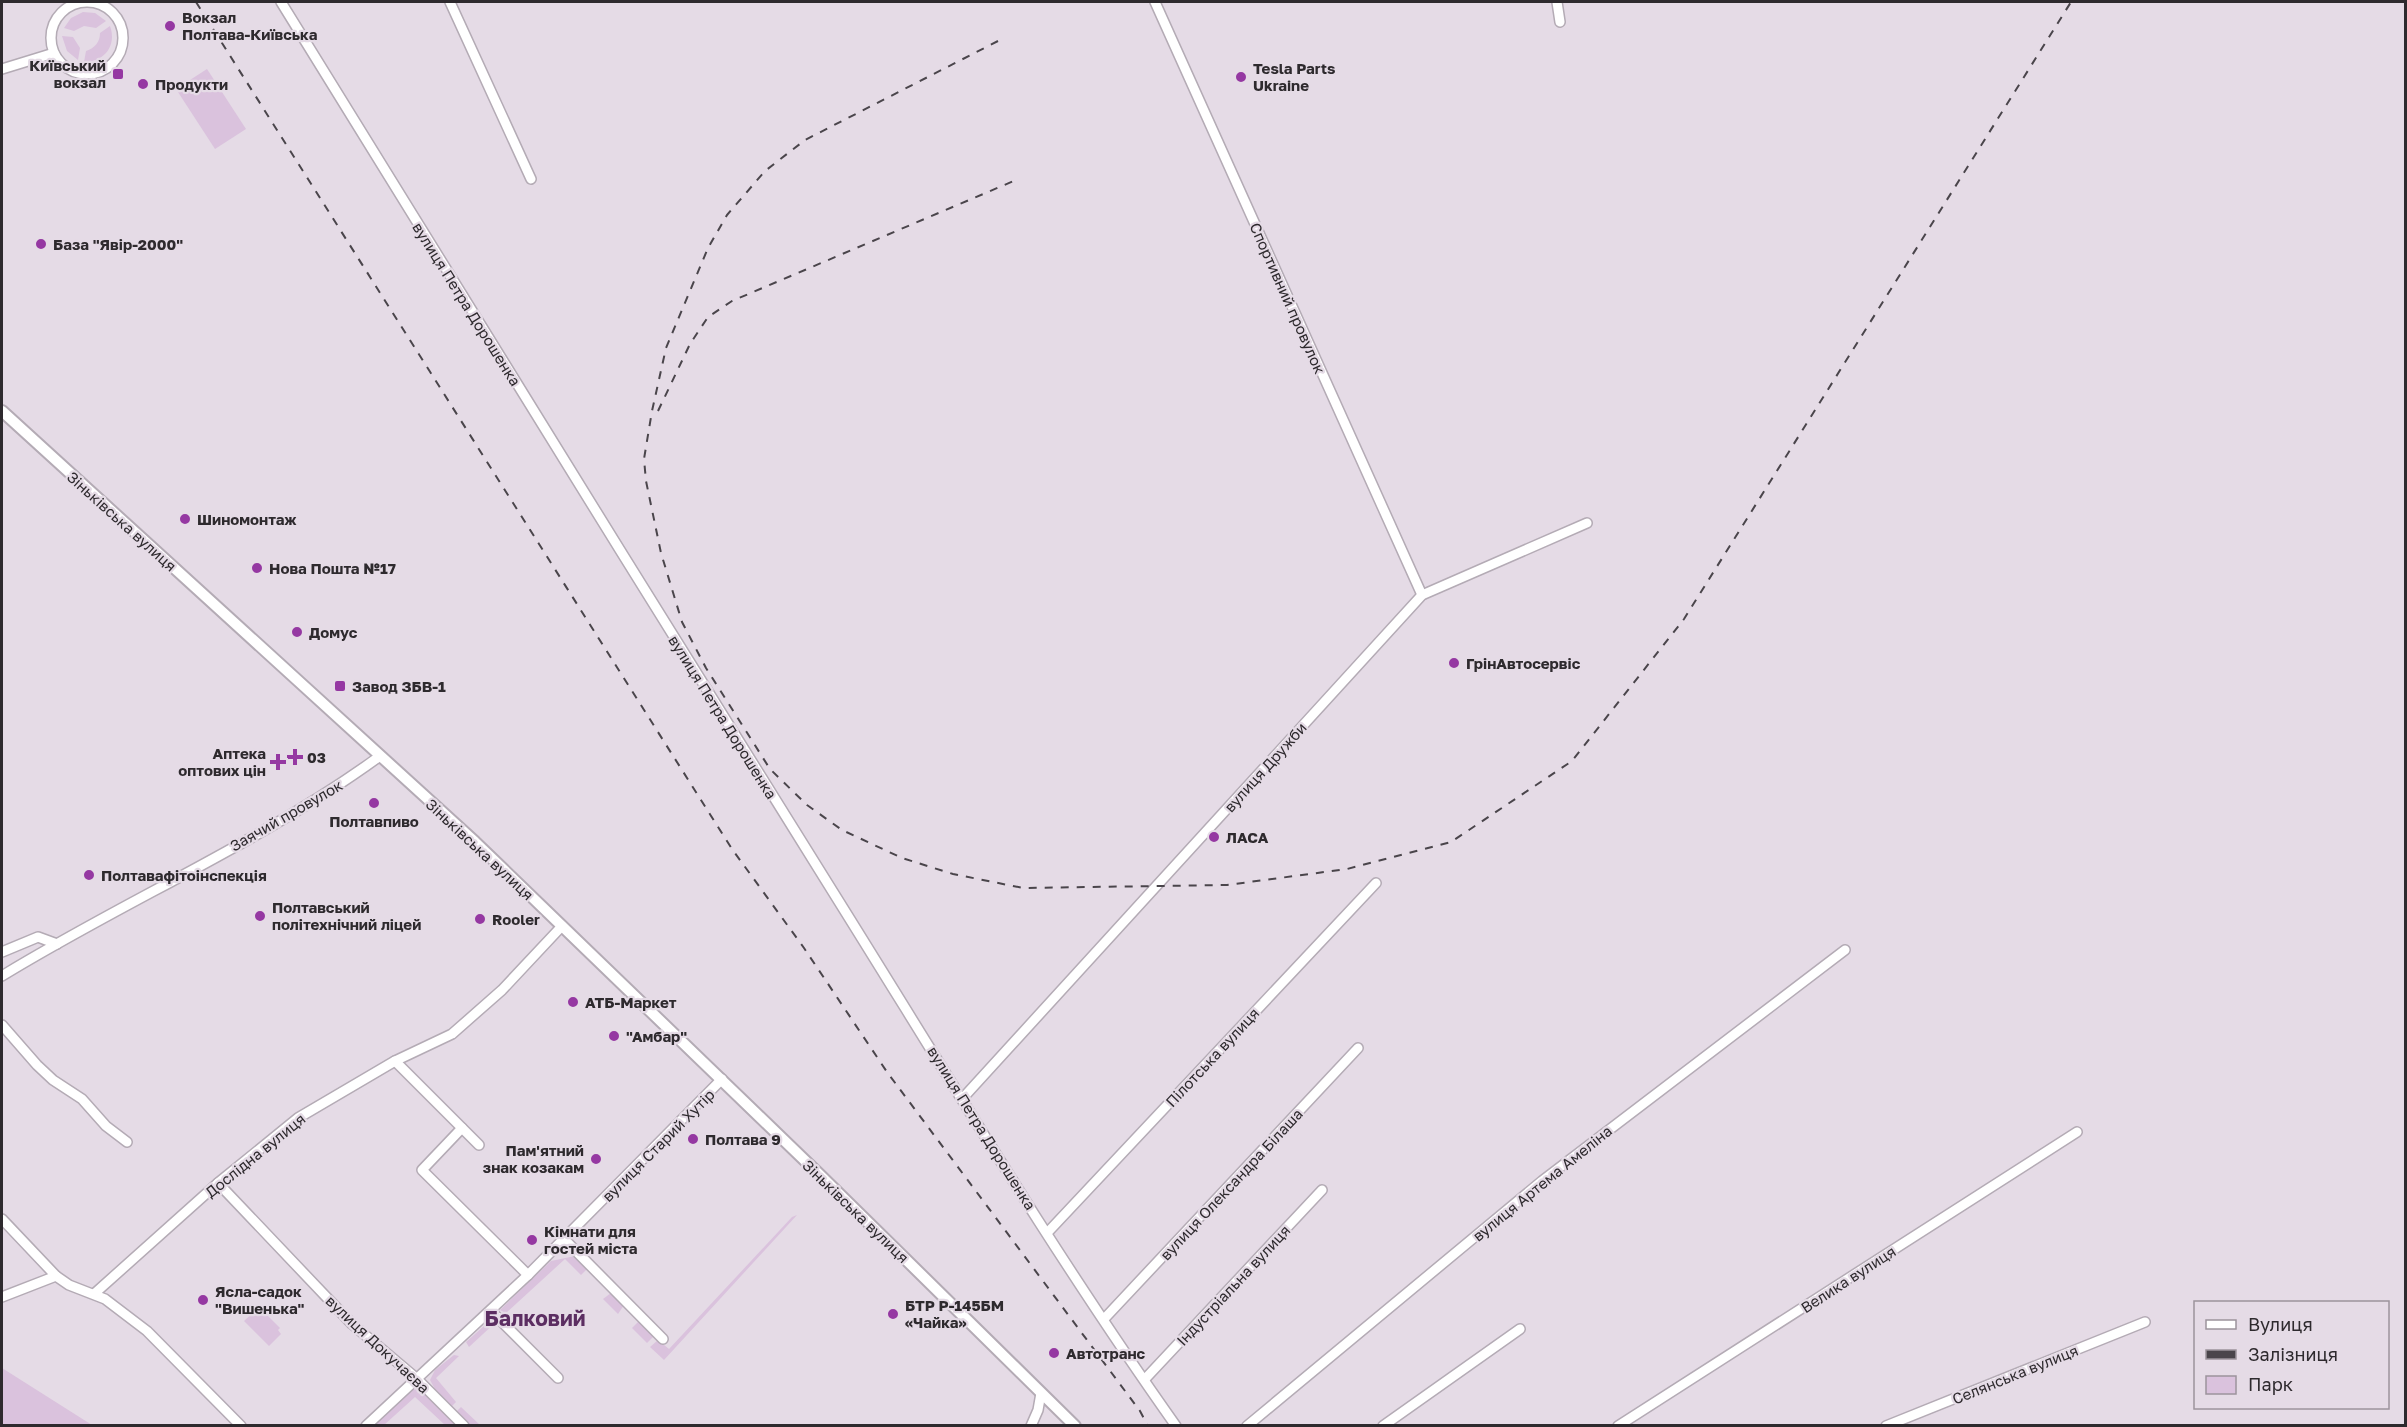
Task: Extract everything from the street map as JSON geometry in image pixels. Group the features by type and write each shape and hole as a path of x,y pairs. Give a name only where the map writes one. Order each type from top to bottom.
{"main road":[{"name":"Зіньківська вулиця","path":"2,411 475,842 722,1079 1075,1425"}],"street":[{"path":"56,2 62,11"},
{"path":"94,2 105,6 114,14 120,24 122,45 112,63 94,73 81,73 70,70 61,63 54,53 51,42 55,20 62,11 72,5 94,2"},
{"name":"вулиця Петра Дорошенка","path":"281,2 573,476 963,1099 1104,1319 1176,1425"},
{"path":"450,2 531,179"},
{"name":"Спортивний провулок","path":"1155,2 1422,595"},
{"path":"1557,2 1560,22"},
{"path":"2,69 54,53"},
{"name":"вулиця Дружби","path":"963,1099 1422,595 1587,523"},
{"name":"Заячий провулок","path":"2,976 192,871 331,790 380,756"},
{"name":"Пілотська вулиця","path":"1048,1232 1376,883"},
{"name":"Дослідна вулиця","path":"94,1294 218,1183 298,1118 395,1061 452,1034 502,990 562,926"},
{"path":"2,952 38,937 57,944"},
{"name":"вулиця Артема Амеліна","path":"1247,1425 1542,1181 1845,950"},
{"path":"2,1025 37,1065 82,1099 106,1126 127,1142"},
{"name":"вулиця Олександра Білаша","path":"1104,1319 1358,1048"},
{"path":"395,1061 479,1145"},
{"name":"вулиця Старий Хутір","path":"366,1425 491,1311 722,1079"},
{"path":"462,1128 422,1170 528,1275"},
{"name":"Велика вулиця","path":"1618,1425 2077,1132"},
{"name":"вулиця Докучаєва","path":"218,1183 352,1324 416,1378 464,1425"},
{"name":"Індустріальна вулиця","path":"1145,1379 1322,1190"},
{"path":"2,1219 56,1276 69,1285 105,1299 160,1342 241,1425"},
{"path":"564,1239 663,1339"},
{"path":"2,1297 56,1276"},
{"path":"491,1311 558,1378"},
{"name":"Селянська вулиця","path":"1886,1425 2145,1322"},
{"path":"1383,1425 1520,1329"},
{"path":"1031,1425 1038,1410 1041,1393"}],"green space":[{"path":"83,12 95,13 106,21 96,28 84,26 74,31 64,28 71,18"},
{"path":"110,26 112,40 107,51 98,59 84,62 86,51 98,42 100,33"},
{"path":"62,36 73,37 80,48 78,60 67,51"},
{"path":"207,69 246,129 215,149 176,89"},
{"path":"797,1215 664,1360 650,1347 658,1340 669,1349 792,1217"},
{"path":"575,1256 587,1269 581,1275 565,1259 506,1313 500,1310 551,1261"},
{"path":"611,1293 624,1305 618,1314 603,1299"},
{"path":"259,1307 280,1328 278,1330 281,1334 269,1346 244,1321"},
{"path":"493,1318 496,1322 469,1347 466,1342"},
{"path":"639,1321 654,1336 647,1343 632,1328"},
{"path":"454,1355 459,1356 436,1378 456,1402 452,1406 435,1389 430,1380 435,1370"},
{"path":"2,1368 92,1425 2,1425"},
{"path":"417,1389 459,1425 445,1425 415,1397 384,1425 374,1426 412,1390"},
{"path":"461,1407 480,1425 467,1425 456,1412"}],"railway":[{"path":"196,2 732,849 804,948 887,1072 1140,1411 1148,1426"},
{"path":"998,41 805,140 765,171 727,215 708,248 666,348 652,411 644,459 646,481 661,553 682,622 706,668 770,769 807,805 842,830 902,858 953,874 1023,888 1227,885 1347,869 1451,842 1572,761 1684,619 2071,2"},
{"path":"658,411 690,344 708,317 732,301 1016,180"}],"place":[{"name":"Вокзал Полтава-Київська","path":"170,26"},
{"name":"Київський вокзал","path":"118,74"},
{"name":"Tesla Parts Ukraine","path":"1241,77"},
{"name":"Продукти","path":"143,84"},
{"name":"База \"Явір-2000\"","path":"41,244"},
{"name":"Шиномонтаж","path":"185,519"},
{"name":"Нова Пошта №17","path":"257,568"},
{"name":"Домус","path":"297,632"},
{"name":"ГрінАвтосервіс","path":"1454,663"},
{"name":"Завод ЗБВ-1","path":"340,686"},
{"name":"03","path":"295,757"},
{"name":"Аптека оптових цін","path":"278,762"},
{"name":"Полтавпиво","path":"374,803"},
{"name":"ЛАСА","path":"1214,837"},
{"name":"Полтавафітоінспекція","path":"89,875"},
{"name":"Полтавський політехнічний ліцей","path":"260,916"},
{"name":"Rooler","path":"480,919"},
{"name":"АТБ-Маркет","path":"573,1002"},
{"name":"\"Амбар\"","path":"614,1036"},
{"name":"Полтава 9","path":"693,1139"},
{"name":"Пам'ятний знак козакам","path":"596,1159"},
{"name":"Кімнати для гостей міста","path":"532,1240"},
{"name":"Ясла-садок \"Вишенька\"","path":"203,1300"},
{"name":"БТР Р-145БМ «Чайка»","path":"893,1314"},
{"name":"Автотранс","path":"1054,1353"}],"district":[{"name":"Балковий","path":"535,1318"}]}
